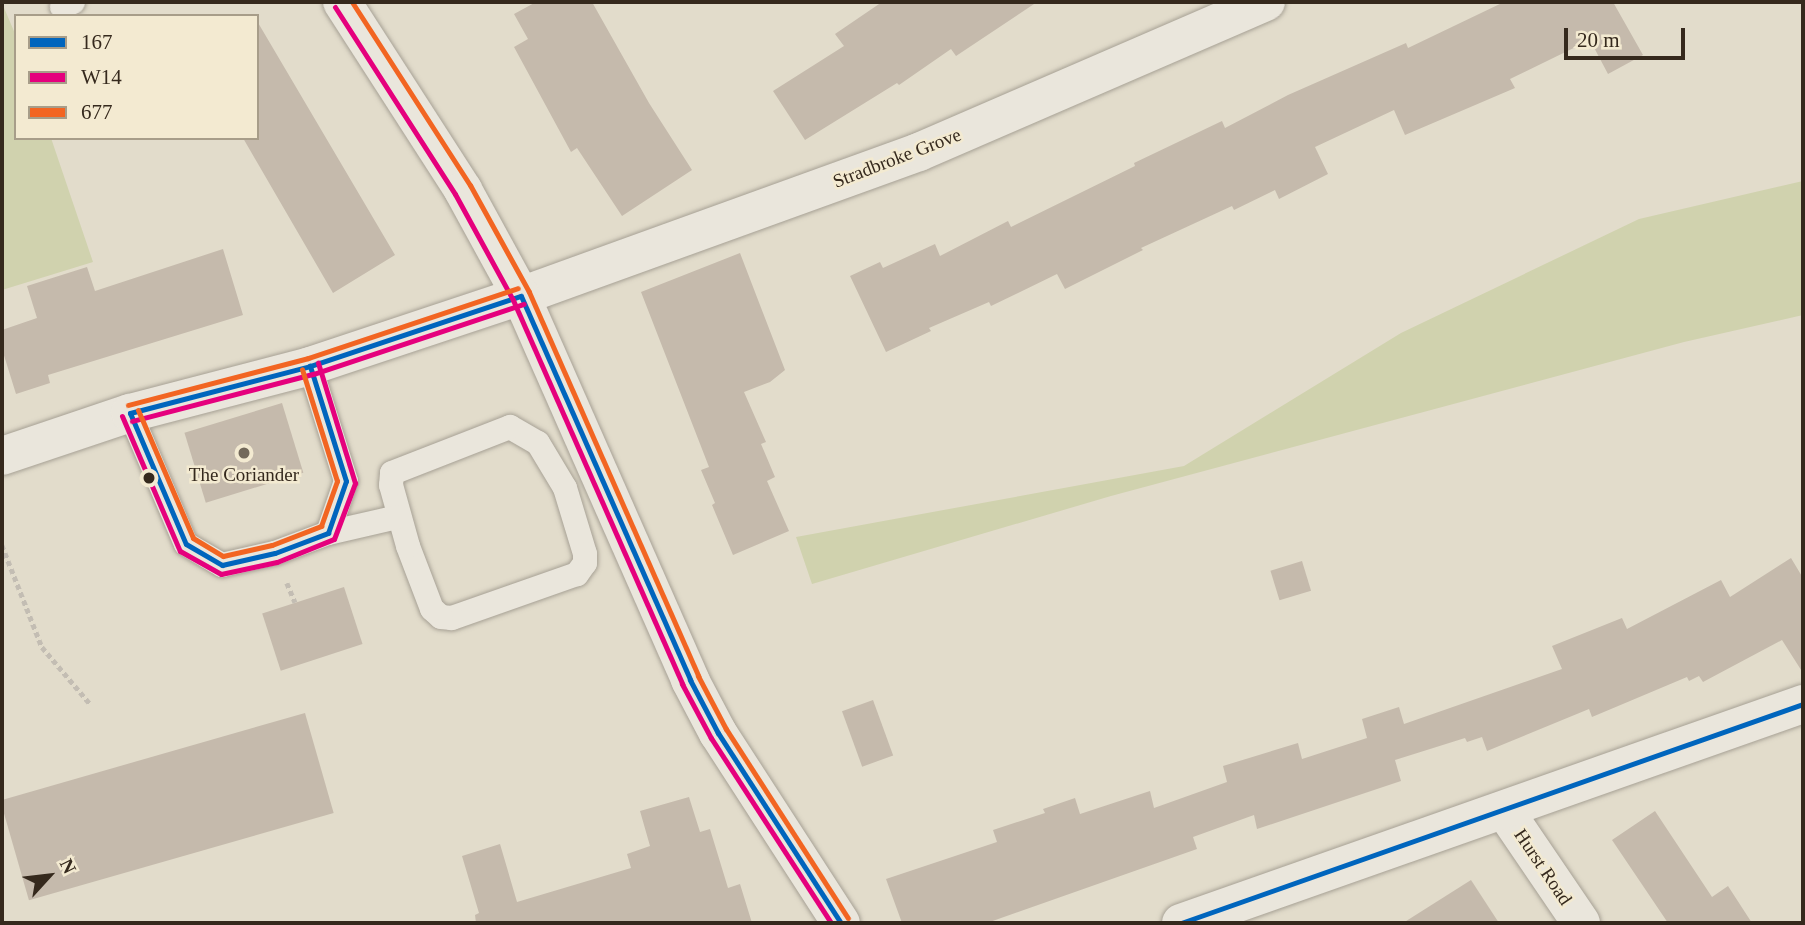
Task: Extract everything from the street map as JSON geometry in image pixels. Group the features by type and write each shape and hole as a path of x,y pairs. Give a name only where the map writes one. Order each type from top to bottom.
{"street":[{"path":"342,2 463,190 521,296 690,680 718,733 841,923"},
{"name":"Stradbroke Grove","path":"2,456 130,413 310,366 521,296 919,152 1266,2"},
{"path":"1181,923 1803,705"},
{"name":"Hurst Road","path":"1505,811 1581,923"}],"lane":[{"path":"310,366 346,481 328,533"},
{"path":"130,413 186,544 222,565 275,553 328,533 398,517"},
{"path":"510,427 538,443 565,488 585,554 585,564 578,574 452,618 441,617 432,609 398,517 392,473 510,427"}],"path":[{"path":"2,545 42,647 91,705"}],"green space":[{"path":"2,3 14,31 14,140 52,140 93,262 2,290"},
{"path":"1803,181 1803,315 1684,342 1111,496 812,584 796,537 1184,466 1401,333 1639,219"}],"building":[{"path":"536,2 592,2 649,103 692,170 622,216 577,148 571,152 514,47 528,39 514,14"},
{"path":"882,2 1037,2 956,56 951,49 899,85 897,83 805,140 773,91 844,46 835,34"},
{"path":"1504,2 1613,2 1643,55 1608,74 1590,40 1510,79 1515,88 1405,135 1394,110 1315,147 1328,174 1279,199 1275,190 1234,210 1232,206 1141,248 1143,250 1065,289 1057,274 991,306 989,302 929,328 931,331 886,352 850,276 880,262 883,268 935,244 940,256 1008,221 1011,227 1222,121 1225,128 1288,95 1406,43 1408,48"},
{"path":"259,24 395,255 333,293 244,140 259,140"},
{"path":"223,249 243,315 48,375 50,383 16,394 2,349 2,330 37,318 27,286 87,267 95,291"},
{"path":"740,253 785,370 770,382 744,392 766,442 761,444 775,477 767,481 789,531 733,555 701,470 709,467 641,292"},
{"name":"The Coriander","path":"282,403 303,473 206,503 184,433"},
{"path":"1791,558 1803,578 1803,673 1782,640 1703,682 1699,676 1689,681 1687,677 1592,717 1589,709 1487,751 1482,737 1467,742 1465,738 1395,760 1401,781 1257,829 1254,815 1193,837 1197,849 987,923 902,923 886,879 997,842 993,830 1045,813 1043,809 1075,798 1080,814 1150,791 1154,808 1227,782 1223,766 1298,743 1302,759 1367,738 1362,719 1399,707 1404,724 1562,669 1552,646 1622,618 1627,629 1721,580 1730,597"},
{"path":"1302,561 1311,591 1280,600 1270,571"},
{"path":"344,587 363,644 281,671 262,614"},
{"path":"873,700 893,755 862,767 842,711"},
{"path":"305,713 334,813 29,900 2,800"},
{"path":"689,797 700,832 710,829 728,888 740,884 752,923 476,923 475,915 479,913 462,856 500,844 517,902 631,868 627,854 650,846 640,811"},
{"path":"1655,811 1712,897 1728,886 1752,923 1668,923 1612,840"},
{"path":"1471,880 1499,923 1403,923"}],"transit line":[{"name":"677","path":"352,2 470,185 529,292 698,676 726,729 848,918"},
{"name":"W14","path":"335,7 455,194 513,300 682,684 711,738 831,923"},
{"name":"677","path":"128,405 308,358 518,288"},
{"name":"167","path":"521,296 690,680 718,733 841,923"},
{"name":"167","path":"130,413 310,366 521,296"},
{"name":"W14","path":"132,421 313,374 524,304"},
{"name":"W14","path":"122,416 180,551 221,574 277,562 334,539 355,483 318,363"},
{"name":"167","path":"130,413 186,544 222,565 275,553 328,533 346,481 310,366"},
{"name":"677","path":"138,410 193,538 223,556 272,545 321,526 337,481 302,369"},
{"name":"167","path":"1181,923 1803,704"}],"place":[{"name":"The Coriander","path":"244,453"}]}
